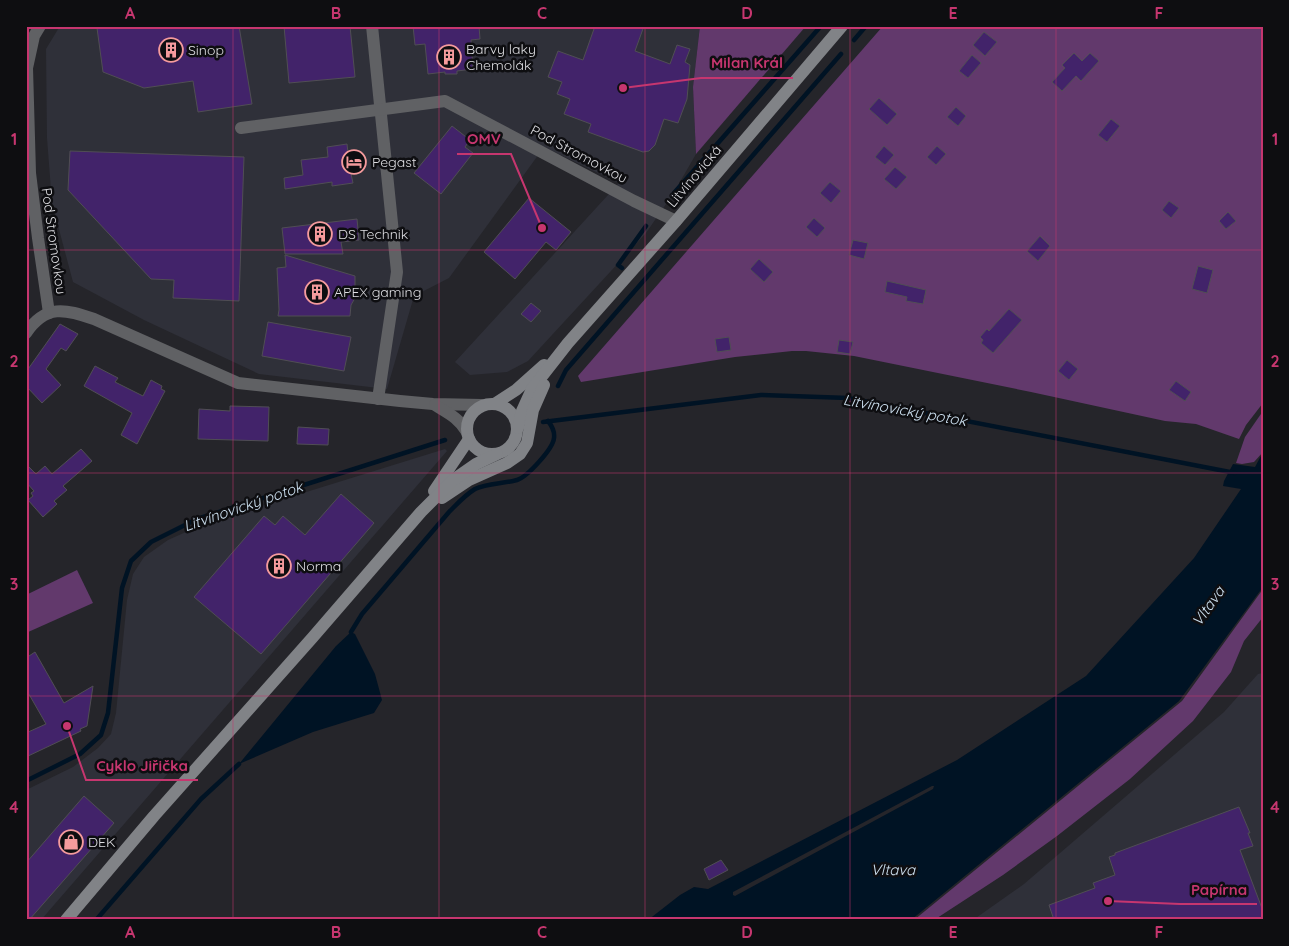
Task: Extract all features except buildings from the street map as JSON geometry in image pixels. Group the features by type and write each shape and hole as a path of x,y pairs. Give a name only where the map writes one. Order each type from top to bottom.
{"main road":[{"name":"Litvínovická","path":"518,428 522,411 532,389 568,344 842,26"},
{"name":"Litvínovická","path":"496,404 516,390 568,344"},
{"path":"421,512 469,480 507,463 520,454 527,442 536,401 568,344"},
{"path":"66,920 154,816 421,512 453,480 476,464 510,448 518,428 514,415 509,409 496,404 482,405 472,414 469,420 468,436 421,512"},
{"path":"468,436 478,450 483,453 497,454"}],"street":[{"name":"Pod Stromovkou","path":"40,26 34,36 27,68 32,240 50,313"},
{"path":"372,26 397,272 378,399"},
{"name":"Pod Stromovkou","path":"240,128 445,102 676,220"},
{"path":"26,333 40,317 60,310 72,311 94,319 238,384 433,404 482,405"},
{"path":"433,404 462,423 468,436"}],"shaded area":[{"path":"60,26 700,26 693,87 696,154 673,194 646,233 528,361 507,372 470,375 455,362 619,183 544,147 449,278 414,296 387,389 259,374 144,320 73,282 52,203 47,138 46,49"},
{"path":"700,26 806,26 696,154 693,87"},
{"path":"883,26 1263,26 1263,403 1246,425 1239,439 1196,424 1165,421 854,356 806,351 735,357 581,382 578,376"},
{"path":"1263,411 1263,452 1254,462 1236,463 1245,437"},
{"path":"445,449 447,451 41,920 26,920 26,790 73,767 98,748 111,734 116,713 127,600 133,574 144,557 168,540 206,523"},
{"path":"77,570 93,603 26,633 26,595"},
{"path":"1263,589 1263,617 1244,641 1231,672 1193,721 1130,779 1003,875 934,920 914,920 1182,701"},
{"path":"1263,673 1263,920 973,920 1024,884 1224,712 1258,674"}],"water":[{"name":"Vltava","path":"1263,452 1263,587 1179,701 911,920 648,920 680,895 694,887 708,889 957,760 1086,676 1194,558 1241,489 1223,486 1233,464 1255,467","holes":["934,786 933,789 735,896 733,895 733,892"]},
{"path":"351,632 355,634 375,674 382,700 374,713 313,732 239,764 336,646"}],"waterway":[{"path":"674,193 821,26"},
{"path":"854,40 866,26"},
{"path":"558,386 566,370 841,54"},
{"path":"622,268 618,265 646,226"},
{"name":"Litvínovický potok","path":"543,422 761,395 848,398 1235,473"},
{"path":"351,632 362,614 464,497 480,487 517,480 527,474 539,462 553,443 554,433 548,421"},
{"name":"Litvínovický potok","path":"26,781 80,754 101,735 108,713 122,588 131,561 151,542 197,519 445,440"},
{"path":"96,920 201,799 239,764"}],"place":[{"name":"Sinop","path":"171,50"},
{"name":"Barvy laky Chemolák","path":"449,57"},
{"name":"Milan Král","path":"623,88"},
{"name":"Pegast","path":"354,162"},
{"name":"OMV","path":"542,228"},
{"name":"DS Technik","path":"320,234"},
{"name":"APEX gaming","path":"317,292"},
{"name":"Norma","path":"279,566"},
{"name":"Cyklo Jiřička","path":"67,726"},
{"name":"DEK","path":"71,842"},
{"name":"Papírna","path":"1108,901"}]}
